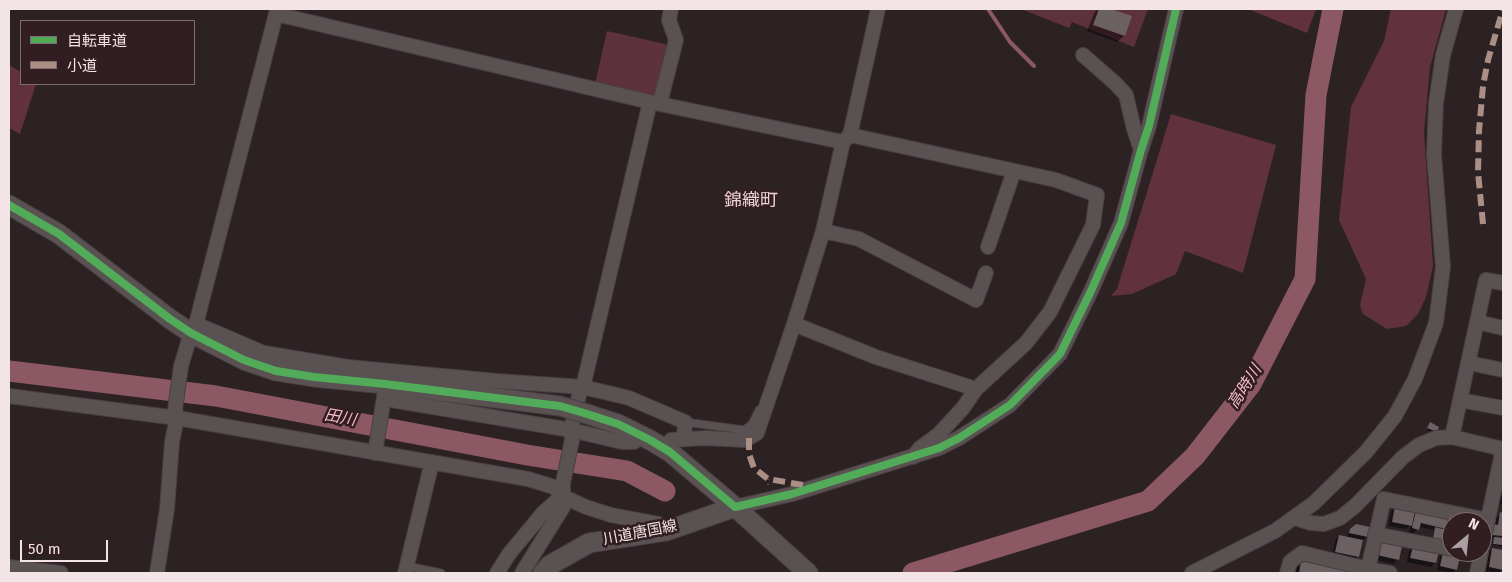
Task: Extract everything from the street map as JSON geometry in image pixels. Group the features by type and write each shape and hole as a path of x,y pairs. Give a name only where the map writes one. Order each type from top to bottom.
{"street":[{"path":"522,573 563,507 563,490 579,395 583,388 655,102 676,40 669,20 671,9"},
{"path":"385,389 497,381 583,388 629,398 685,422 678,439 745,440 757,433 823,231 878,9"},
{"path":"740,512 946,445 1010,405 1060,354 1091,291 1121,223 1149,126 1176,9"},
{"path":"1192,573 1295,518 1314,503 1366,452 1395,416 1415,379 1436,323 1443,267 1434,155 1436,103 1443,54 1456,9"},
{"path":"157,573 167,509 172,442 182,366 194,329 277,12 655,102 1056,180 1097,195 1093,225 1050,312 1026,344 976,389 963,408 938,435 920,448 913,457"},
{"path":"1083,55 1126,95 1141,150"},
{"path":"988,247 1014,171"},
{"path":"9,205 59,234 170,319 194,329 244,360 276,371 385,389 560,406 618,424 663,448 691,469 808,573"},
{"path":"823,231 859,239 976,300 986,273"},
{"path":"1452,437 1486,280 1503,284"},
{"path":"1477,322 1503,328"},
{"path":"794,324 876,357 976,389"},
{"path":"1469,362 1503,370"},
{"path":"385,389 571,435 634,442"},
{"path":"376,450 385,389"},
{"path":"9,396 176,414 528,479 563,490 586,507 659,524 666,531"},
{"path":"1460,400 1503,408"},
{"path":"1295,518 1311,524 1324,524 1340,518 1355,506 1403,457 1419,445 1436,438 1452,437 1503,449 1490,512"},
{"path":"406,569 432,462"},
{"path":"497,573 509,554 563,490"},
{"path":"1368,569 1384,499 1448,512"},
{"name":"川道唐国線","path":"543,573 550,565 590,542 666,531 740,512"},
{"path":"1375,534 1442,547"},
{"path":"1287,573 1290,562 1302,553 1390,573"},
{"path":"9,567 61,573"}],"lane":[{"path":"685,422 744,430 752,424 766,395 772,388"},
{"path":"406,569 441,573"}],"shaded area":[{"path":"1021,9 1148,9 1134,47 1072,22 1069,28"},
{"path":"1248,9 1316,9 1307,33"},
{"path":"1391,9 1446,9 1430,67 1424,132 1433,266 1426,297 1418,314 1406,326 1387,329 1363,314 1360,305 1366,279 1339,220 1351,107 1384,41"},
{"path":"607,31 665,44 668,48 655,98 595,84"},
{"path":"9,65 20,71 20,85 36,85 20,134 9,128"},
{"path":"1171,114 1276,145 1243,273 1185,251 1176,274 1132,294 1111,296 1117,289"}],"building":[{"path":"1099,9 1111,9 1132,16 1125,36 1093,25"},
{"path":"1430,422 1439,427 1437,432 1427,428"},
{"path":"1395,506 1415,510 1412,526 1392,522"},
{"path":"1416,510 1442,516 1442,528 1421,523 1419,530 1412,528"},
{"path":"1500,512 1503,513 1502,536 1492,535 1494,524 1498,525"},
{"path":"1356,524 1370,527 1368,537 1349,533 1350,529"},
{"path":"1435,527 1442,529 1442,540 1433,538"},
{"path":"1339,535 1363,540 1359,557 1335,552"},
{"path":"1494,537 1503,538 1503,545 1493,544"},
{"path":"1381,541 1402,546 1399,560 1377,555"},
{"path":"1413,546 1439,551 1436,563 1410,558"},
{"path":"1492,548 1503,550 1503,570 1489,567 1490,562 1492,562"},
{"path":"1442,557 1442,562 1459,562 1457,570 1440,566"},
{"path":"1301,561 1356,572 1356,573 1299,573"}],"waterway":[{"path":"988,9 1010,42 1034,66"},
{"name":"高時川","path":"913,573 1148,501 1195,456 1251,384 1305,279 1316,95 1333,9"},
{"name":"田川","path":"9,371 216,396 527,455 627,471 665,491"}],"marked path":[{"path":"1483,224 1478,172 1483,86 1488,60 1503,9"},
{"path":"749,438 749,454 754,468 768,479 809,486"}],"cycle path":[{"path":"9,205 59,234 191,333 244,360 276,371 314,377 560,406 584,413 618,424 670,452 735,507 792,494 939,448 959,438 1010,405 1060,354 1091,291 1121,223 1149,126 1176,9"}],"district":[{"name":"錦織町","path":"751,201"}]}
